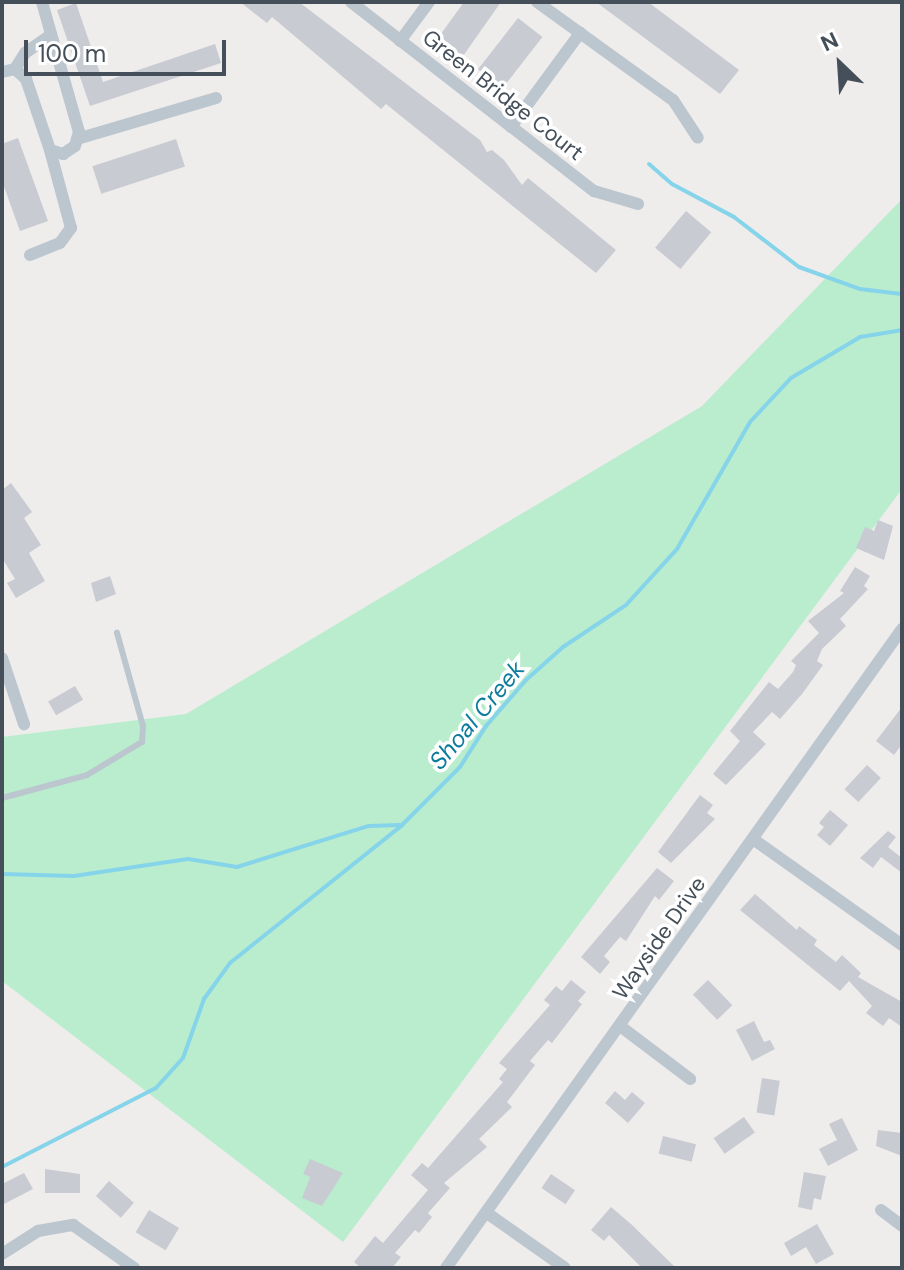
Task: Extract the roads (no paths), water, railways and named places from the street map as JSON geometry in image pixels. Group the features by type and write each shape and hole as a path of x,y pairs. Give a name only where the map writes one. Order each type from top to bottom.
{"street":[{"path":"42,2 77,139"},
{"name":"Green Bridge Court","path":"351,2 594,191 638,204"},
{"path":"400,41 429,2"},
{"path":"537,2 673,100 698,138"},
{"path":"511,127 580,33"},
{"path":"30,255 60,243 71,228 50,150 26,79 9,70 25,53 51,35"},
{"path":"50,150 63,154 77,139 216,98"},
{"name":"Wayside Drive","path":"446,1268 902,629"},
{"path":"2,658 24,724"},
{"path":"753,839 902,945"},
{"path":"620,1026 690,1079"},
{"path":"881,1210 902,1226"},
{"path":"487,1213 565,1268"},
{"path":"2,1254 38,1231 73,1225 134,1268"}],"lane":[{"path":"2,798 87,775 142,742 143,726 117,633"}],"waterway":[{"path":"649,164 672,184 734,217 799,267 860,289 902,294"},
{"name":"Shoal Creek","path":"2,1167 156,1088 183,1058 204,999 230,963 402,825 460,767 486,726 526,680 563,647 626,605 677,549 750,422 791,378 860,337 902,330"},
{"name":"Shoal Creek","path":"2,874 74,876 188,859 237,867 369,826 400,825"}]}
